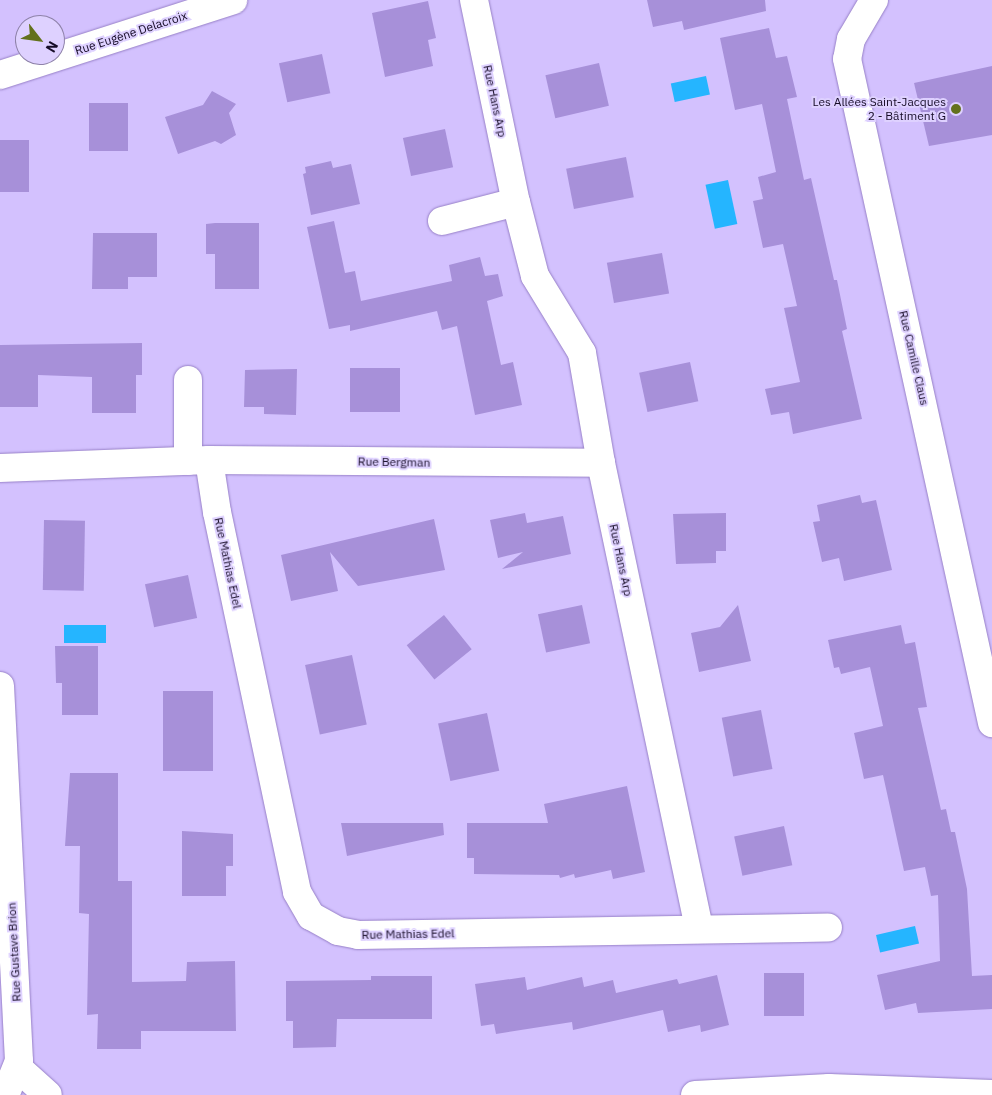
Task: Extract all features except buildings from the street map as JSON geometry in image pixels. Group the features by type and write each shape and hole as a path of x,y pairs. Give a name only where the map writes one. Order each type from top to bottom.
{"street":[{"name":"Rue Eugène Delacroix","path":"0,75 233,0"},
{"name":"Rue Hans Arp","path":"474,0 516,202 536,276 582,352 600,463 699,929"},
{"name":"Rue Camille Claus","path":"874,0 851,38 847,59 992,723"},
{"path":"442,221 516,202"},
{"path":"188,380 199,460"},
{"name":"Rue Bergman","path":"0,468 199,460 600,463"},
{"name":"Rue Mathias Edel","path":"199,460 297,892 311,916 338,931 358,935 828,928"},
{"name":"Rue Gustave Brion","path":"0,686 4,845 18,1068 5,1095"},
{"path":"18,1068 48,1095"},
{"path":"695,1095 820,1088 885,1093 992,1094"}],"water":[{"path":"706,76 710,95 675,102 671,83"},
{"path":"728,180 737,224 715,229 706,185"},
{"path":"64,625 106,625 106,643 64,643"},
{"path":"915,926 919,944 880,953 876,935"}],"place":[{"name":"Les Allées Saint-Jacques 2 - Bâtiment G","path":"956,109"}]}
